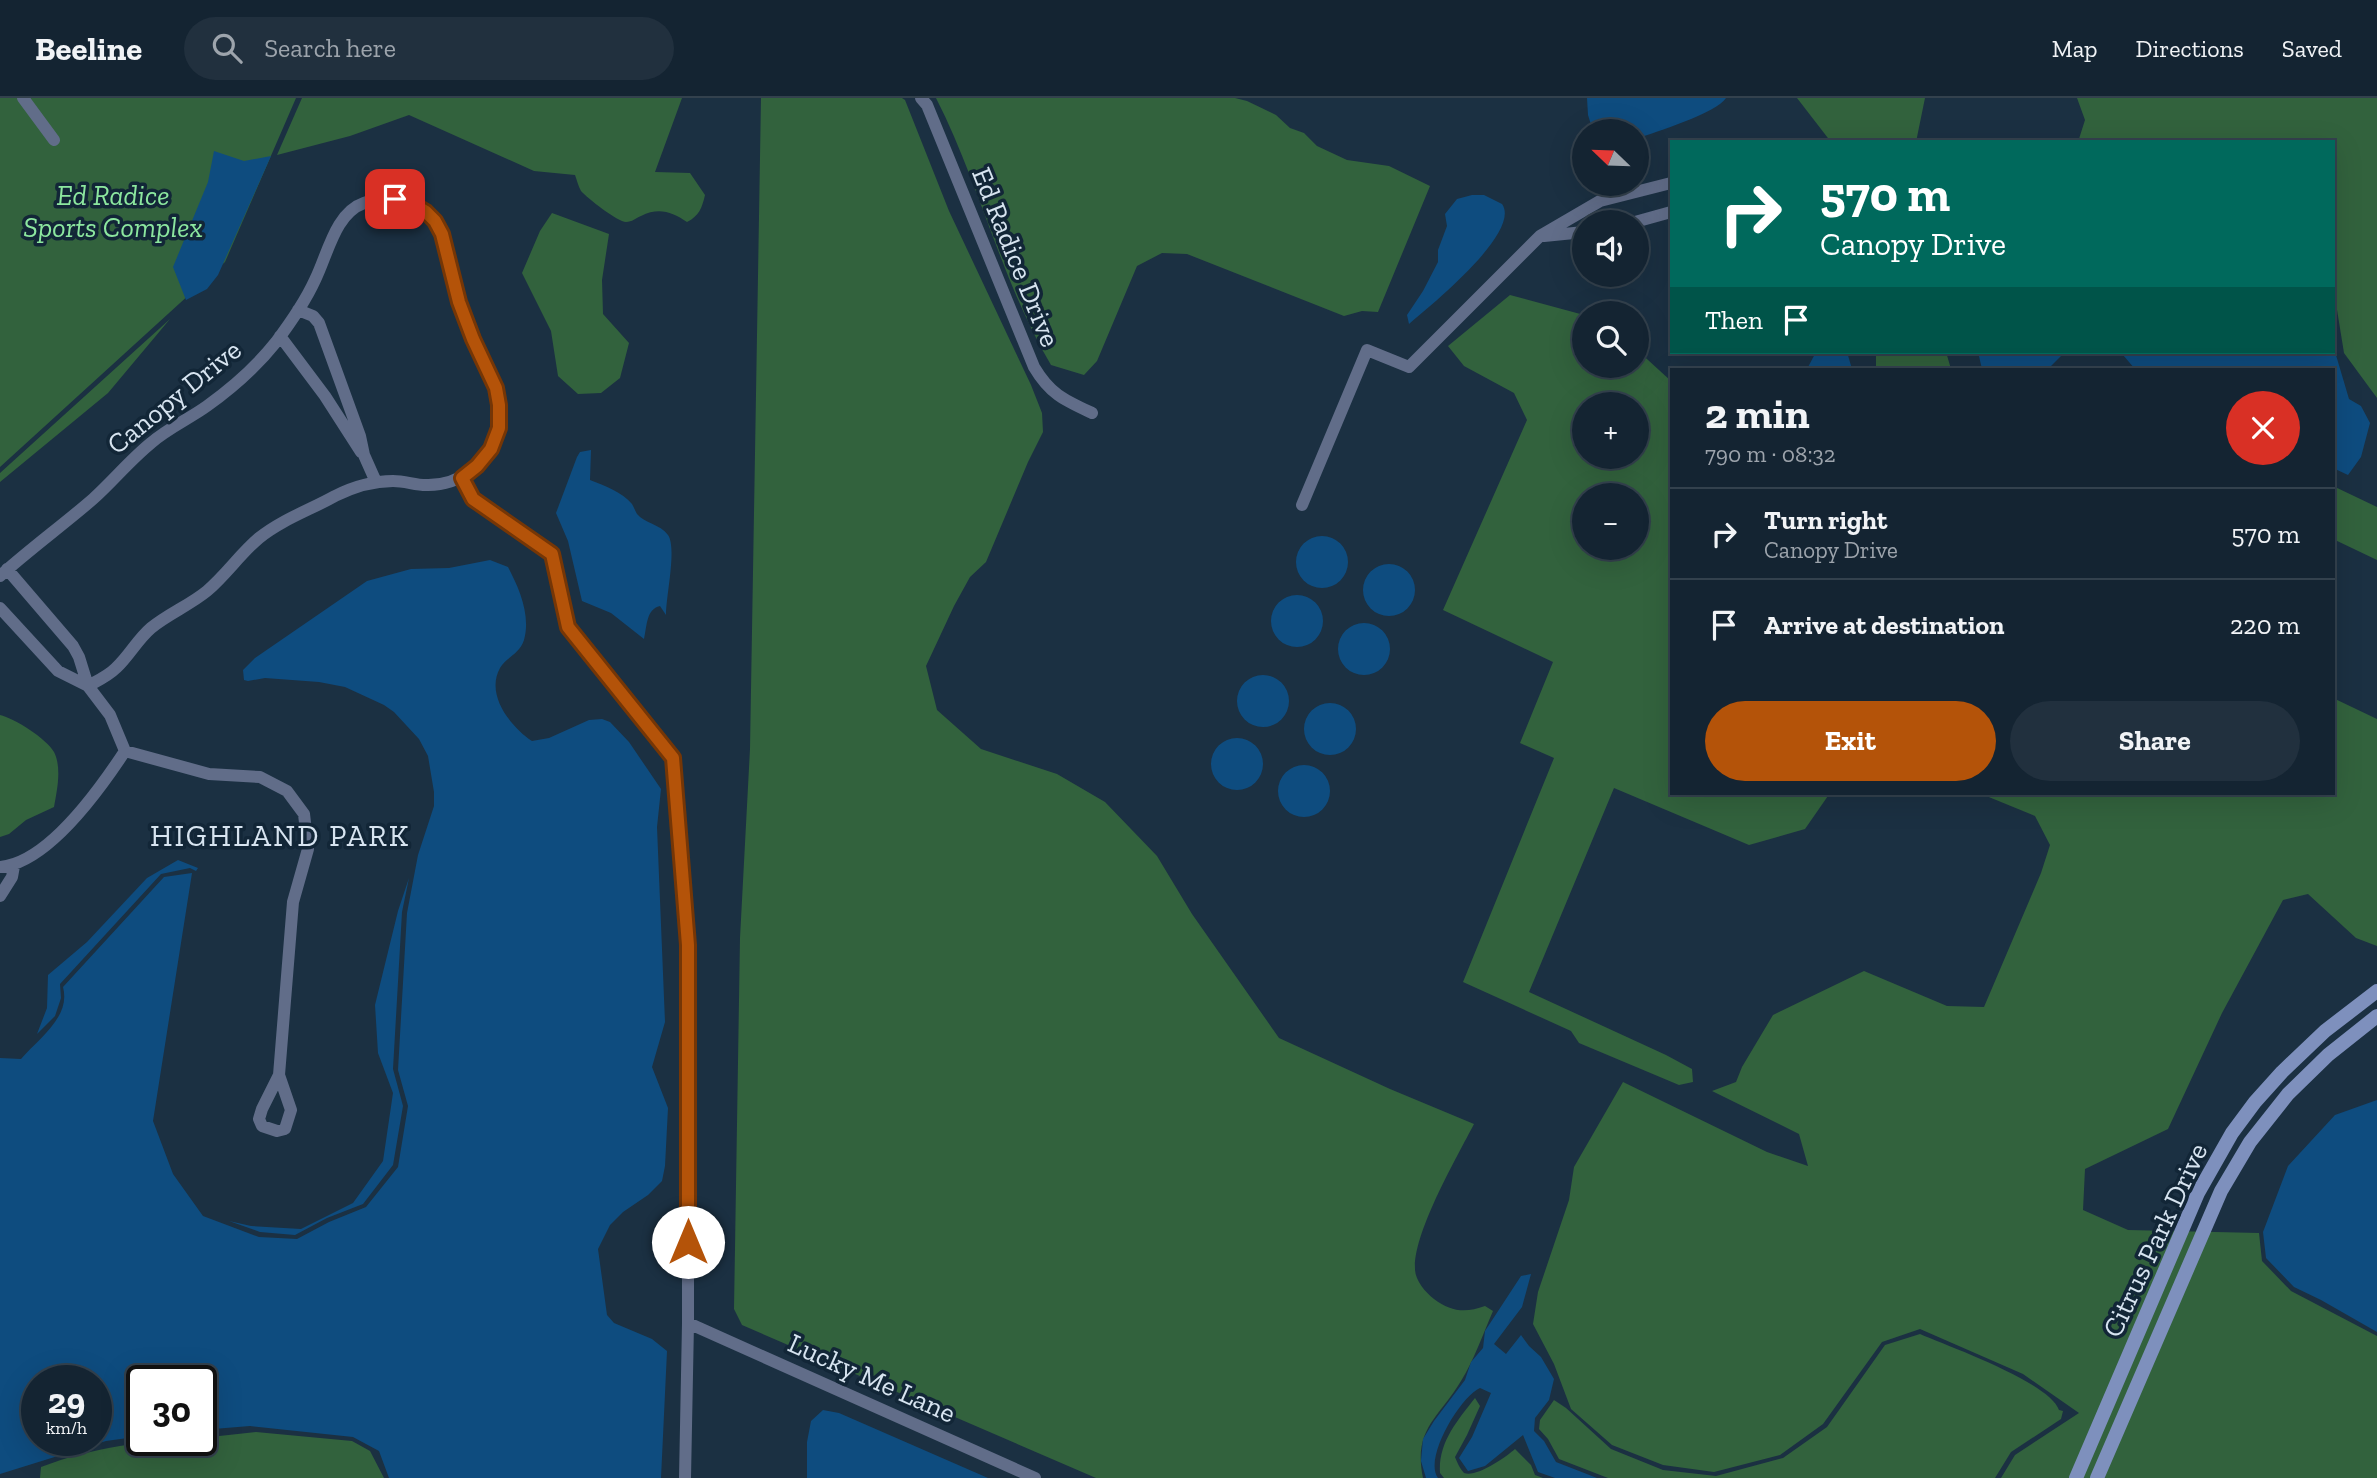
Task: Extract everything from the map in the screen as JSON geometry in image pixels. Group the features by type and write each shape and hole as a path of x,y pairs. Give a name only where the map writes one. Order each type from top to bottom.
{"street":[{"path":"23,98 54,140"},
{"name":"Ed Radice Drive","path":"921,98 927,105 1034,366 1052,391 1065,401 1092,413"},
{"path":"1302,505 1367,350 1409,367 1540,236 1600,201 1670,183"},
{"name":"Canopy Drive","path":"4,573 96,496 153,440 207,406 244,377 280,337 298,310 315,281 341,221 353,208 367,201 395,199 411,203 435,221 442,234 459,302 496,388 499,428 491,449 477,466 462,478"},
{"path":"1649,218 1670,212"},
{"path":"1540,236 1572,233"},
{"path":"298,310 313,316 318,323 360,436 364,455"},
{"path":"280,337 325,396 364,455 376,482"},
{"path":"88,686 116,669 152,627 205,593 260,538 283,522 364,484 394,481 426,485 462,478 473,499 552,554 568,627 673,758 688,945 688,1323 685,1478"},
{"path":"4,573 73,646 88,686 110,715 125,751"},
{"path":"0,608 58,671 88,686"},
{"path":"0,867 14,866 57,836 84,809 125,751"},
{"path":"125,751 209,774 260,778 287,791 304,814 308,849 293,902 279,1074"},
{"path":"0,896 12,877 14,866"},
{"name":"Citrus Park Drive","path":"2076,1478 2198,1194 2232,1133 2282,1072 2325,1031 2377,991"},
{"name":"Citrus Park Drive","path":"2097,1478 2221,1191 2250,1142 2288,1094 2328,1055 2377,1016"},
{"path":"2152,1299 2171,1307"},
{"name":"Lucky Me Lane","path":"688,1323 1035,1478"}],"green space":[{"name":"Ed Radice Sports Complex","path":"0,98 296,98 225,262 0,467"},
{"path":"302,98 682,98 655,172 690,173 705,195 704,200 697,214 687,222 671,213 660,211 622,221 584,194 575,175 534,171 409,115 350,136 277,155"},
{"path":"761,98 905,100 949,211 1042,413 1043,432 986,562 970,577 926,666 937,710 981,749 1057,774 1105,802 1157,856 1192,914 1279,1038 1474,1124 1428,1216 1416,1254 1415,1269 1421,1286 1446,1307 1471,1310 1485,1306 1493,1311 1466,1373 1425,1436 1421,1448 1423,1478 1096,1478 742,1325 734,1309 740,938 750,749"},
{"path":"936,98 1235,98 1276,115 1290,128 1304,133 1317,146 1347,160 1389,166 1430,186 1378,312 1362,311 1344,316 1187,254 1162,253 1137,266 1097,361 1084,375 1051,365 1018,300 966,164"},
{"path":"1797,98 1925,98 1916,140 1829,140"},
{"path":"2077,98 2377,98 2377,398 2344,353 2335,297 2335,140 2079,140 2085,120"},
{"path":"552,213 609,234 602,280 603,314 629,343 620,378 601,393 578,394 558,376 551,331 522,273 540,231"},
{"path":"1510,295 1572,312 1572,378 1649,378 1649,361 1670,380 1670,795 1829,795 1805,829 1749,845 1614,788 1529,992 1692,1069 1693,1082 1679,1085 1579,1043 1571,1031 1463,982 1554,758 1520,743 1553,662 1443,610 1527,420 1514,393 1464,366 1448,346"},
{"path":"170,319 108,393 0,482 0,473"},
{"path":"1876,354 1947,354 1951,368 1876,368"},
{"path":"2335,487 2377,507 2377,560 2335,540"},
{"path":"2335,699 2377,719 2377,946 2356,938 2308,894 2283,900 2222,1013 2168,1129 2085,1169 2083,1210 2128,1230 2259,1233 2262,1261 2291,1291 2377,1336 2377,1478 2001,1478 2015,1455 2079,1413 2023,1374 1920,1329 1882,1342 1823,1424 1780,1455 1714,1472 1663,1465 1612,1445 1571,1409 1554,1364 1533,1324 1538,1292 1569,1200 1574,1167 1623,1082 1767,1152 1808,1166 1799,1134 1712,1091 1736,1082 1773,1015 1864,971 1947,1006 1984,1007 2041,873 2050,845 2035,816 1984,795 2335,795"},
{"path":"0,715 45,741 54,752 58,772 54,807 26,820 9,834 0,837"},
{"path":"1920,1334 2019,1377 2037,1388 2063,1411 2061,1419 2011,1452 1995,1478 1608,1478 1559,1459 1539,1429 1540,1420 1554,1400 1611,1449 1663,1470 1716,1476 1783,1458 1827,1427 1885,1345"},
{"path":"1475,1398 1480,1406 1455,1457 1464,1473 1483,1470 1515,1449 1531,1465 1535,1475 1543,1478 1444,1478 1440,1473 1440,1462 1445,1442"},
{"path":"256,1432 352,1441 370,1451 384,1478 40,1478 41,1467 77,1456 112,1456 112,1448 126,1445 126,1456 217,1456 217,1436"}],"water":[{"path":"1587,98 1726,98 1699,116 1649,134 1649,119 1589,119"},
{"path":"214,151 244,161 271,156 218,275 207,289 186,300 173,267 208,182"},
{"path":"1484,195 1502,204 1505,216 1499,232 1471,268 1409,324 1407,315 1438,262 1438,250 1447,226 1445,214 1457,199"},
{"path":"2335,352 2349,399 2361,406 2370,423 2361,457 2348,475 2335,469 2335,368 2134,368 2123,355 2103,354 2335,354"},
{"path":"1815,354 1848,354 1852,368 1808,368"},
{"path":"1978,354 2063,354 2049,368 1982,368"},
{"path":"591,450 590,480 623,496 640,517 665,531 670,541 666,615 660,606 652,611 644,639 611,613 582,601 568,541 556,513 577,457 580,452"},
{"path":"1322,536 1332,538 1340,544 1346,552 1346,572 1340,580 1332,586 1322,588 1312,586 1304,580 1298,572 1296,562 1298,552 1304,544 1312,538"},
{"path":"490,560 508,567 523,602 526,621 524,640 500,668 496,678 498,699 509,719 532,741 549,738 589,720 602,719 610,722 629,742 661,789 657,827 665,1022 652,1067 668,1108 665,1166 662,1181 610,1225 598,1249 607,1315 614,1323 652,1339 667,1351 661,1478 389,1478 379,1451 353,1437 250,1426 217,1429 217,1365 126,1365 126,1438 112,1440 112,1365 21,1365 21,1456 58,1456 0,1474 0,1058 21,1059 44,1035 62,1008 63,987 164,877 192,873 153,1121 173,1174 203,1216 259,1237 297,1239 366,1207 398,1167 408,1106 398,1070 407,913 418,855 434,806 428,756 419,739 384,705 345,687 319,682 265,678 248,681 244,680 243,670 255,658 367,581 411,569 449,568"},
{"path":"1389,564 1399,566 1407,572 1413,580 1413,600 1407,608 1399,614 1389,616 1379,614 1371,608 1365,600 1363,590 1365,580 1371,572 1379,566"},
{"path":"1297,595 1307,597 1315,603 1321,611 1321,631 1315,639 1307,645 1297,647 1287,645 1279,639 1273,631 1271,621 1273,611 1279,603 1287,597"},
{"path":"1364,623 1374,625 1382,631 1388,639 1388,659 1382,667 1374,673 1364,675 1354,673 1346,667 1340,659 1338,649 1340,639 1346,631 1354,625"},
{"path":"1263,675 1273,677 1281,683 1287,691 1287,711 1281,719 1273,725 1263,727 1253,725 1245,719 1239,711 1237,701 1239,691 1245,683 1253,677"},
{"path":"1330,703 1340,705 1348,711 1354,719 1354,739 1348,747 1340,753 1330,755 1320,753 1312,747 1306,739 1304,729 1306,719 1312,711 1320,705"},
{"path":"1237,738 1247,740 1255,746 1261,754 1261,774 1255,782 1247,788 1237,790 1227,788 1219,782 1213,774 1211,764 1213,754 1219,746 1227,740"},
{"path":"1304,765 1314,767 1322,773 1328,781 1328,801 1322,809 1314,815 1304,817 1294,815 1286,809 1280,801 1278,791 1280,781 1286,773 1294,767"},
{"path":"178,860 198,868 196,871 190,868 161,874 60,984 61,998 55,1016 37,1034 47,1008 48,975 87,942 147,878"},
{"path":"409,878 402,912 393,1069 403,1106 393,1165 363,1204 327,1218 295,1235 260,1232 229,1221 251,1226 301,1229 353,1203 383,1161 393,1093 378,1053 375,1005"},
{"path":"2377,1100 2377,1332 2294,1287 2266,1258 2263,1232 2288,1166 2335,1115"},
{"path":"1531,1274 1522,1307 1494,1344 1506,1354 1521,1335 1541,1357 1554,1379 1549,1400 1535,1418 1534,1431 1544,1441 1556,1462 1597,1478 1555,1478 1538,1472 1523,1435 1485,1466 1468,1471 1459,1458 1472,1437 1491,1393 1480,1388 1463,1403 1446,1428 1436,1457 1435,1469 1438,1478 1426,1478 1421,1461 1423,1439 1465,1380 1471,1362 1483,1348 1485,1331 1521,1276"},
{"path":"823,1410 839,1413 988,1478 807,1478 807,1442 811,1421"}],"district":[{"name":"HIGHLAND PARK","path":"280,836"}],"route":[{"path":"395,199 411,203 426,212 442,234 459,302 496,388 499,428 491,449 477,466 462,478 473,499 552,554 568,627 673,758 688,945 688,1242"}]}
